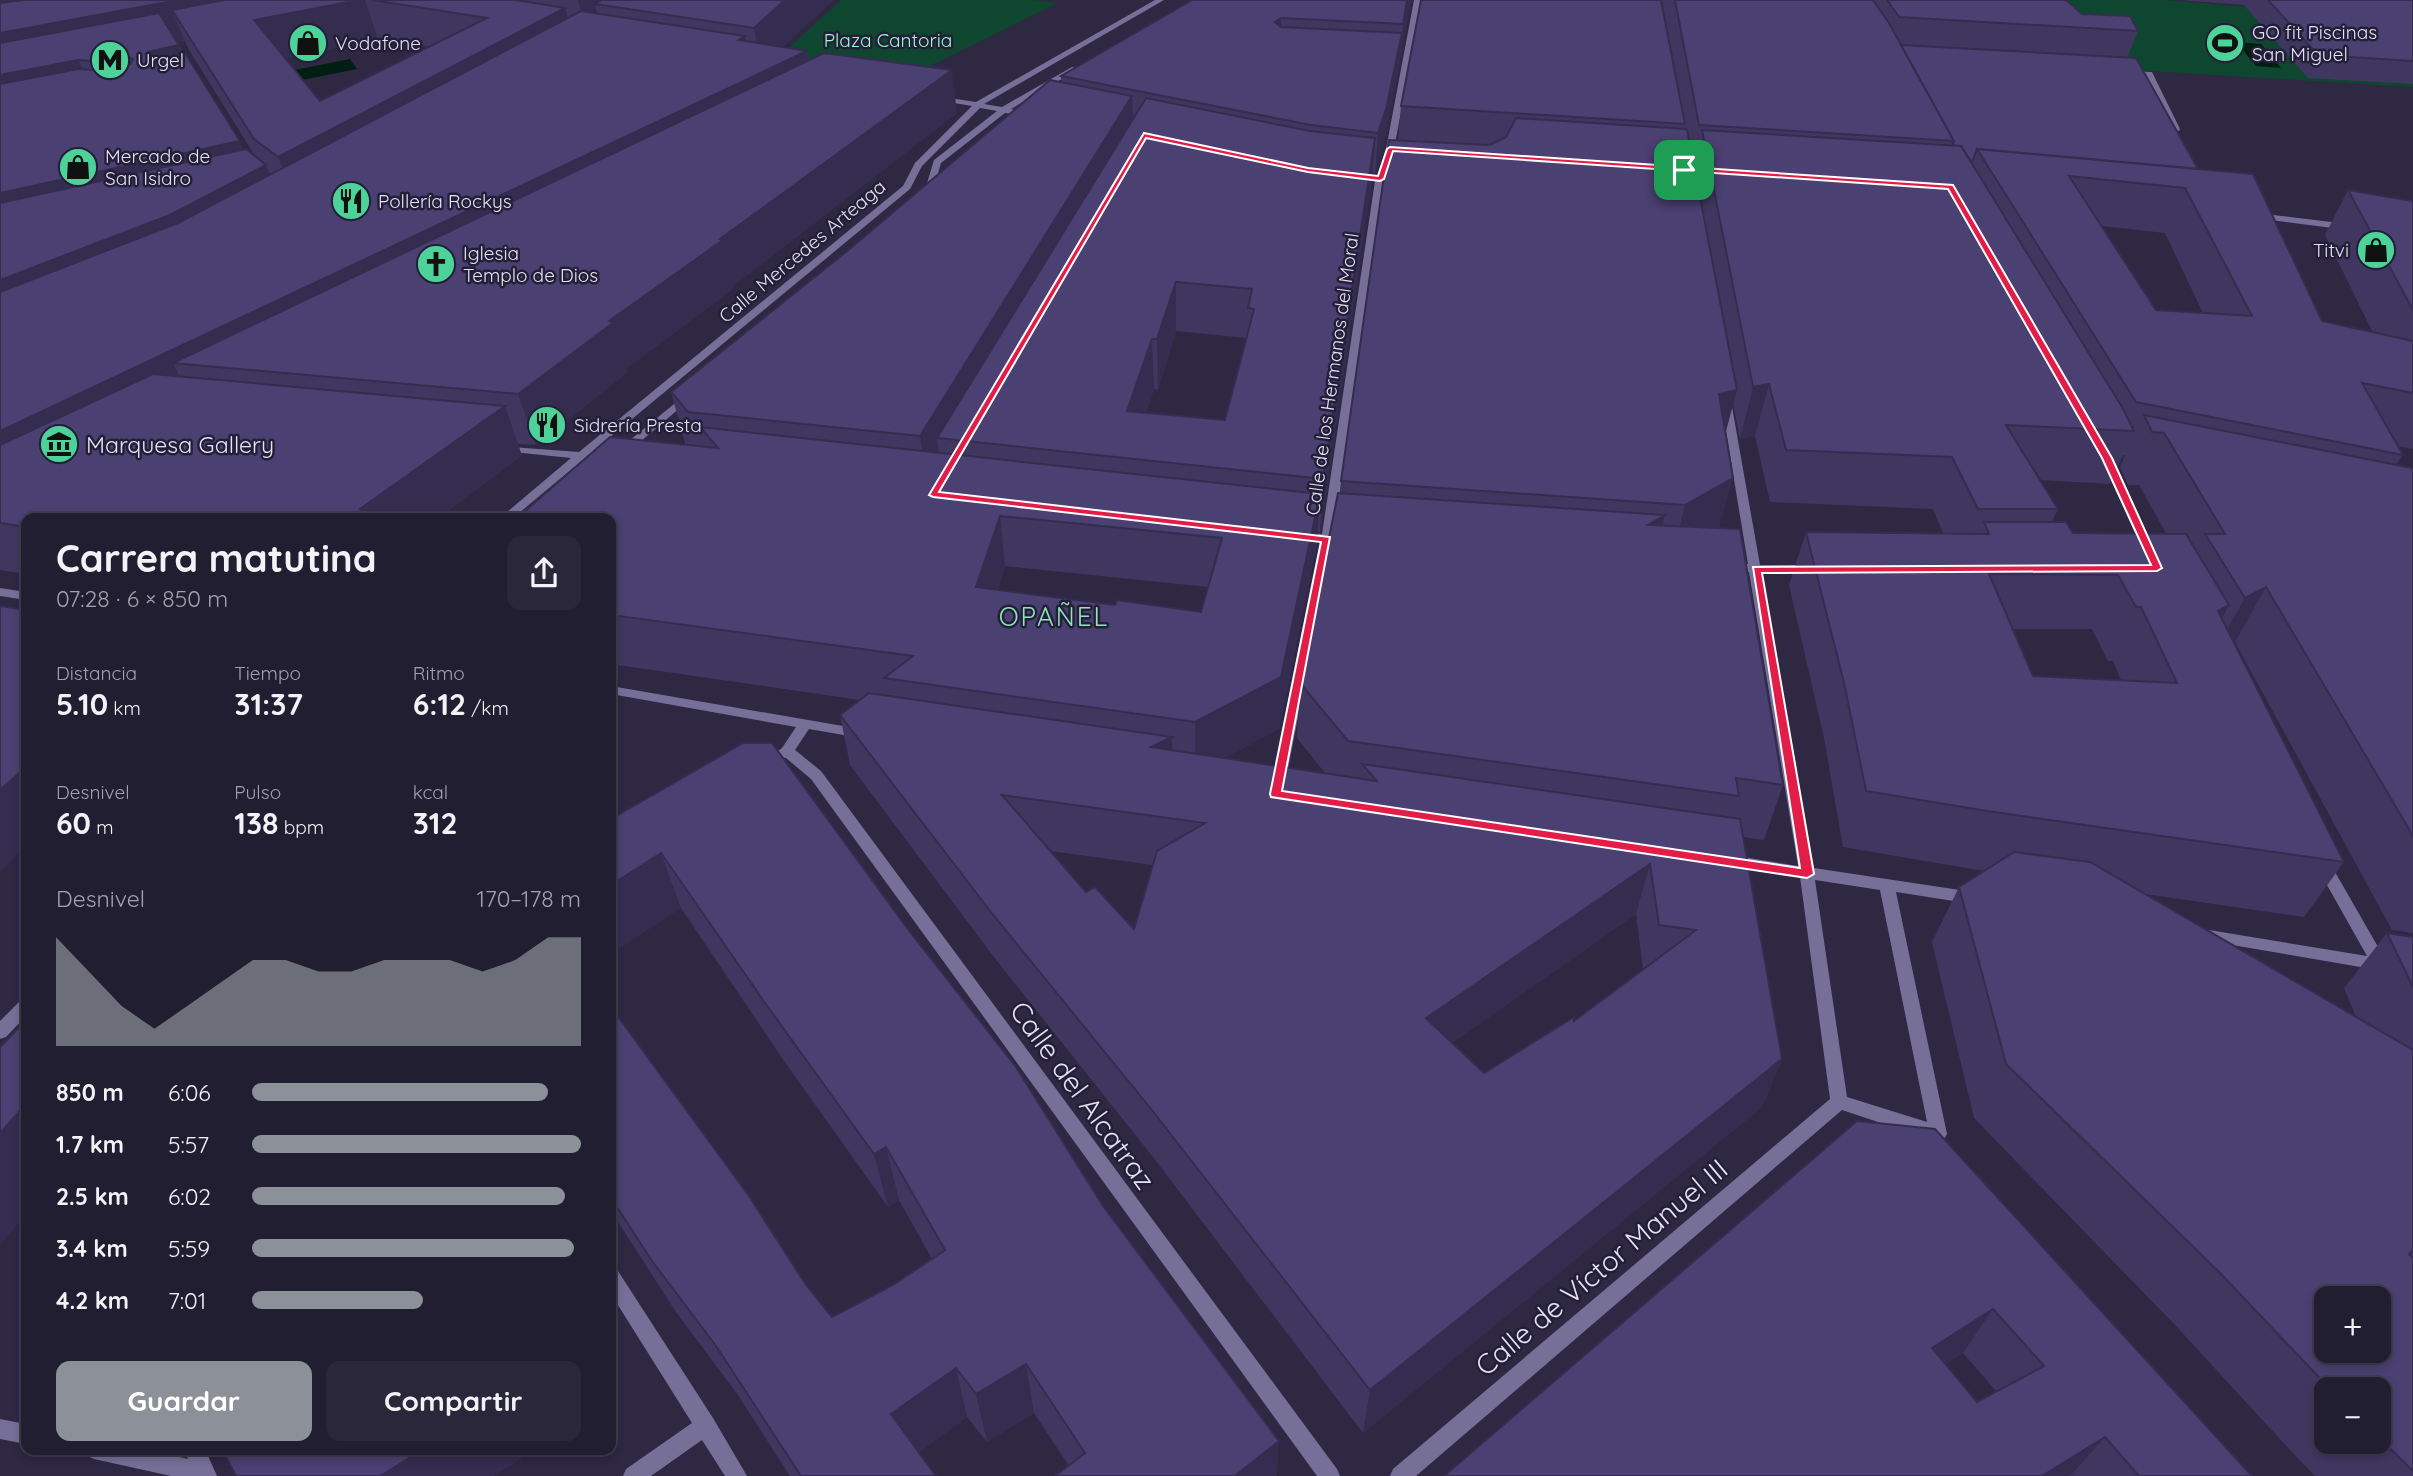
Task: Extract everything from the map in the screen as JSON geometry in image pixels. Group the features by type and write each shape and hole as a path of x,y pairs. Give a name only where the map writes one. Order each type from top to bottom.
{"street":[{"name":"Calle Mercedes Arteaga","path":"512,513 906,187 918,164 980,103 1160,0"},
{"name":"Calle de los Hermanos del Moral","path":"1276,794 1326,539 1380,179 1390,149 1418,0"},
{"name":"Calle Mercedes Arteaga","path":"918,200 929,191 937,162 1005,109 1088,61"},
{"path":"1392,64 1406,65"},
{"path":"2122,73 2149,75 2176,129"},
{"path":"929,97 980,103 1042,117"},
{"path":"1390,149 1403,149"},
{"path":"1344,175 1380,179"},
{"path":"2241,214 2359,229"},
{"path":"1722,383 1807,874 1839,1102 1943,1139 1887,885"},
{"path":"603,468 697,388"},
{"path":"487,447 626,461"},
{"path":"2109,456 2157,568"},
{"path":"1286,534 1354,541"},
{"path":"1714,567 1756,570 1825,569"},
{"path":"0,592 21,595"},
{"path":"616,691 877,736"},
{"path":"763,764 787,751 805,724"},
{"name":"Calle del Alcatraz","path":"787,751 816,775 1330,1476"},
{"path":"2312,845 2380,965"},
{"path":"1713,859 1984,899"},
{"path":"2190,932 2413,970"},
{"path":"0,1032 21,1011"},
{"name":"Calle de Víctor Manuel III","path":"1400,1476 1839,1102"},
{"path":"616,1285 737,1476"},
{"path":"633,1476 706,1425"},
{"path":"0,1429 21,1433"},
{"path":"120,1455 206,1475"},
{"path":"197,1455 206,1475"}],"green space":[{"name":"Plaza Cantoria","path":"841,0 1033,0 1058,3 895,83 770,65"},
{"name":"GO fit Piscinas San Miguel","path":"2010,0 2165,0 2248,7 2249,10 2413,21 2413,87 2051,65"}],"shaded area":[{"path":"2236,42 2261,44 2281,68 2256,66"},
{"path":"350,59 357,69 297,81 290,71"}],"building":[{"path":"24,0 178,0 0,33 0,3"},
{"path":"224,0 359,0 254,20 320,101 487,18 372,0 516,0 565,8 278,157 254,139 172,10"},
{"path":"602,0 785,0 754,28 595,4"},
{"path":"1192,0 1407,0 1403,24 1281,18 1275,22 1281,27 1402,33 1386,109 1378,133 1311,125 1061,76"},
{"path":"1421,0 1661,0 1685,124 1401,106"},
{"path":"1675,0 1873,0 1889,23 1954,141 1699,125"},
{"path":"1887,0 2066,0 2082,14 2130,16 2138,31 1899,17"},
{"path":"2268,0 2413,0 2413,61 2318,55"},
{"path":"581,11 745,36 739,40 807,51 0,431 0,292 178,223"},
{"path":"159,13 179,45 148,52 146,55 153,59 185,53 240,141 0,193 0,84 78,69 94,70 130,64 133,59 126,56 94,61 78,60 0,75 0,43"},
{"path":"1901,45 2136,58 2198,169 1977,149 1971,162 1961,146 1954,146 1954,141"},
{"path":"824,53 952,70 609,321 614,322 518,394 173,363"},
{"path":"1050,80 1132,96 920,436 688,412 671,392 846,252"},
{"path":"1146,98 1310,131 1375,138 1323,479 937,438","holes":["1176,282 1252,289 1248,308 1254,309 1225,420 1127,411 1152,339 1157,339"]},
{"path":"1516,118 1687,129 1737,390 1719,394 1733,478 1685,505 1341,481 1389,140 1490,145 1506,137"},
{"path":"1702,130 1961,146 2122,407 2134,431 2006,425 2058,509 1978,509 1952,457 1786,450 1769,384 1753,387"},
{"path":"246,149 266,165 170,215 0,280 0,203"},
{"path":"1977,149 2253,174 2322,321 2413,341 2413,393 2362,383 2403,455 2136,402","holes":["2069,176 2185,188 2252,316 2156,310"]},
{"path":"2348,190 2412,201 2413,310"},
{"path":"153,374 505,406 360,509 363,510 359,513 21,513 21,526 0,523 0,445"},
{"path":"2144,415 2412,468 2413,836 2266,587 2245,598 2205,534 2225,534 2164,433 2152,432"},
{"path":"700,427 1320,494 1281,677 1195,722 884,678 913,656 616,616 616,513 523,513 610,437 718,448","holes":["1000,516 1222,538 1201,612 1117,600 1115,605 976,587"]},
{"path":"1338,493 1665,515 1648,525 1740,529 1783,785 1736,778 1739,796 1348,741 1300,683"},
{"path":"1984,522 2066,522 2073,533 2186,534 2229,605 2218,611 2344,862 1866,791 1844,683 1806,532 1989,534","holes":["1989,574 2118,575 2136,607 2141,607 2177,683 2033,676"]},
{"path":"0,606 21,609 21,771 0,790"},
{"path":"869,693 1172,737 1151,747 1377,781 1362,764 1740,819 1782,1059 1370,1390 1151,1109 990,911 840,715","holes":["1002,795 1205,823 1157,851 1134,929 1095,887 1086,892","1650,864 1659,925 1696,930 1574,1021 1574,1017 1484,1073 1426,1018"]},
{"path":"743,743 772,743 907,928 1016,1067 1103,1206 1279,1441 1235,1476 1055,1476 1085,1453 1026,1364 976,1394 956,1368 891,1414 936,1476 801,1476 716,1346 652,1261 616,1206 616,1014 749,1196 806,1285 832,1317 893,1285 945,1250 886,1147 874,1154 661,853 616,882 616,816"},
{"path":"2014,852 2090,862 2413,1050 2413,1250 2409,1254 2413,1258 2413,1471 2391,1450 2391,1377 2319,1377 2220,1273 2006,1064 1959,887"},
{"path":"2387,933 2413,937 2413,987"},
{"path":"21,1025 21,1110 0,1133 0,1047"},
{"path":"1857,1121 1935,1129 2252,1476 2139,1476 2105,1437 2042,1476 1444,1476","holes":["1993,1309 2044,1366 1977,1402 1932,1348"]},
{"path":"225,1455 414,1455 380,1476 236,1476"}],"place":[{"name":"Vodafone","path":"308,43"},
{"name":"GO fit Piscinas San Miguel","path":"2225,43"},
{"name":"Urgel","path":"110,60"},
{"name":"Mercado de San Isidro","path":"78,167"},
{"name":"Pollería Rockys","path":"351,201"},
{"name":"Titvi","path":"2376,250"},
{"name":"Iglesia Templo de Dios","path":"436,264"},
{"name":"Sidrería Presta","path":"547,425"},
{"name":"Marquesa Gallery","path":"59,444"}],"district":[{"name":"OPAÑEL","path":"1054,616"}],"route":[{"path":"1144,135 1308,170 1380,179 1390,149 1684,170 1951,187 2107,458 2157,568 1756,570 1807,874 1276,794 1326,539 933,495 1144,135"}]}
